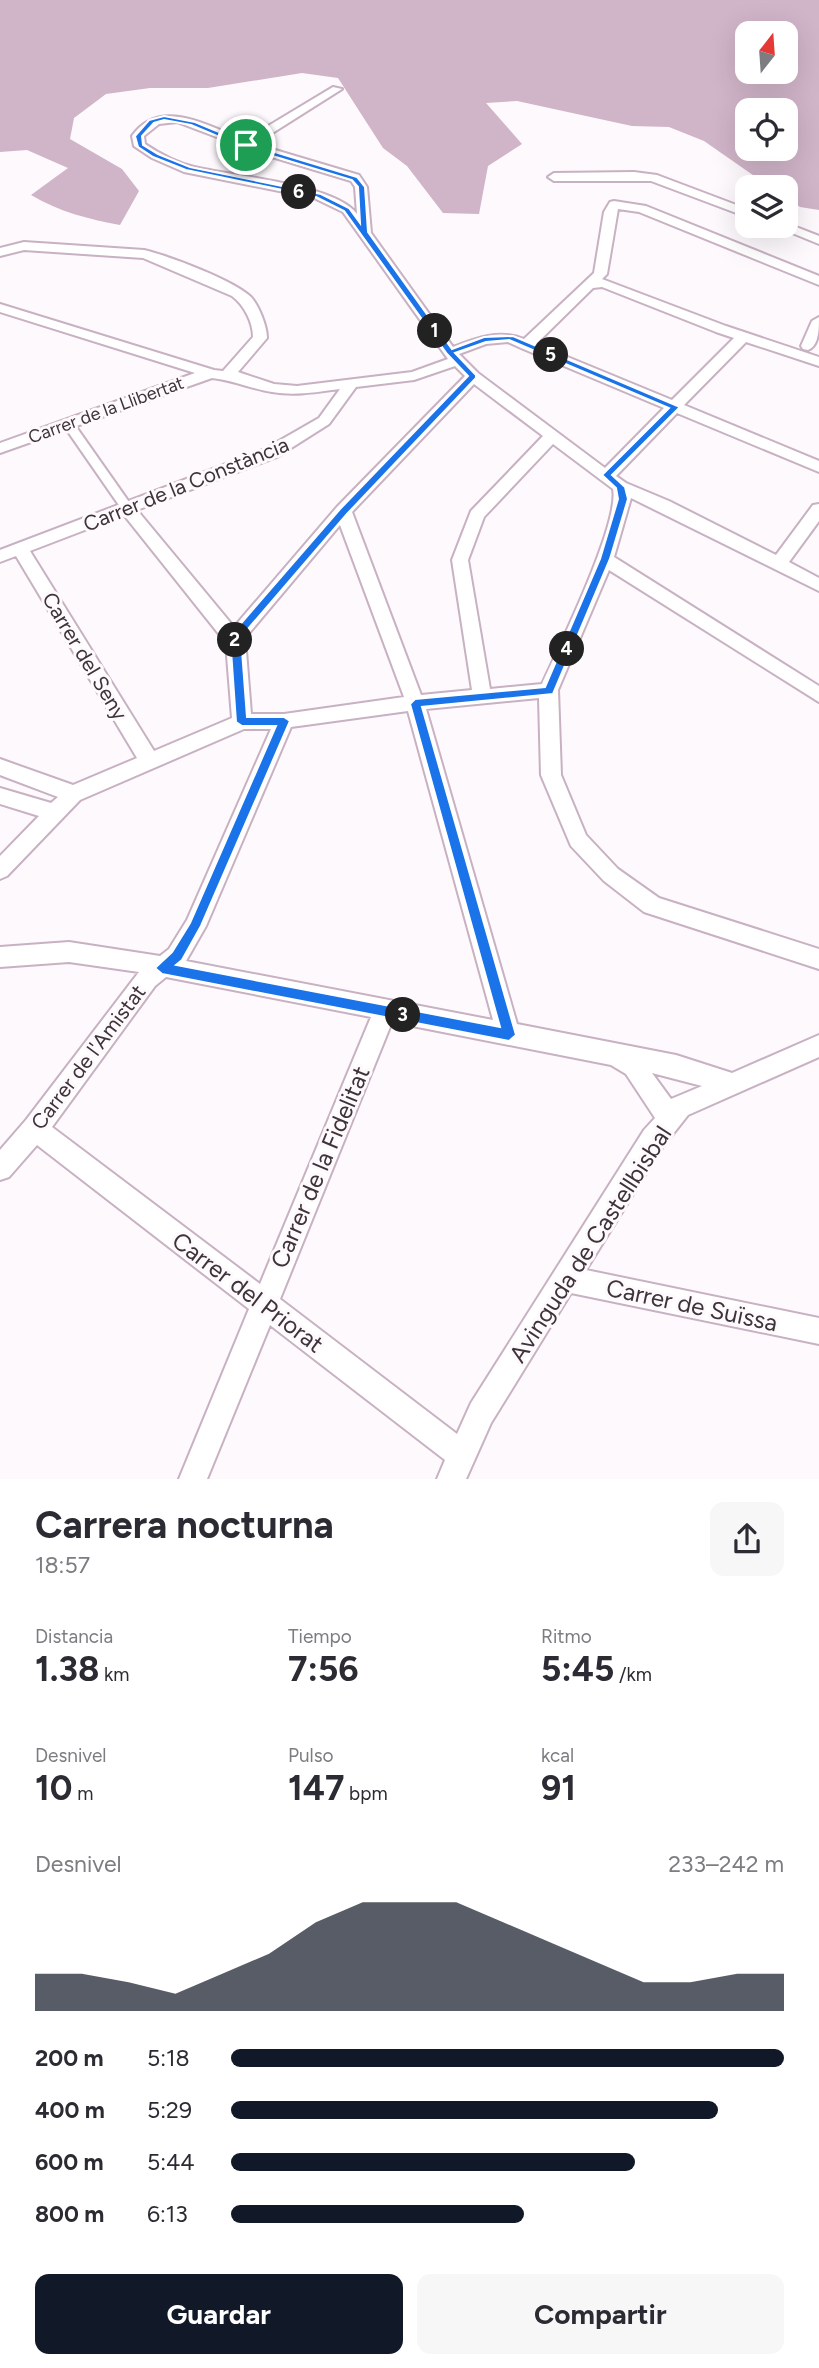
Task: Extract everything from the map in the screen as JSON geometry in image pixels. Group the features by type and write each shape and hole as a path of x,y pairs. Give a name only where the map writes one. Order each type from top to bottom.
{"street":[{"path":"246,145 337,89"},
{"path":"365,232 361,187 355,178 246,145 178,119 164,118 151,122 138,136 140,146 156,156 188,169 318,195 347,209 453,357 473,376 620,487 663,505 819,585"},
{"path":"554,177 653,178 735,209"},
{"path":"526,345 600,274 610,212 614,205 642,209 819,281"},
{"path":"798,232 819,240"},
{"path":"0,253 24,246 144,254 225,285 248,302 260,331 260,338 220,375"},
{"path":"604,260 618,276 636,286 718,321 744,336"},
{"path":"590,284 603,283 819,362"},
{"path":"0,308 220,375 272,388 297,390 414,376 498,338 510,338 819,467"},
{"path":"808,346 819,321"},
{"path":"607,475 744,336"},
{"name":"Carrer de la Llibertat","path":"0,448 198,377 220,375"},
{"path":"242,722 236,636 344,511 473,376"},
{"name":"Carrer de la Constància","path":"0,556 271,453 297,440 324,421 352,383"},
{"path":"68,423 127,508 235,641"},
{"path":"482,697 460,560 477,515 502,485 553,435"},
{"path":"620,487 623,499 605,559 549,691 551,775 578,840 611,875 652,905 819,959"},
{"path":"779,563 819,509"},
{"path":"344,511 415,704 509,1035"},
{"name":"Carrer del Seny","path":"20,549 150,762"},
{"path":"605,559 819,695"},
{"path":"0,870 73,794 242,722 284,721 415,704 549,691"},
{"name":"Carrer de l'Amistat","path":"0,1168 35,1129 146,979 177,956 195,926 284,721"},
{"path":"0,768 73,794"},
{"path":"0,796 55,813"},
{"path":"0,957 69,953 113,957 676,1066 732,1084"},
{"name":"Carrer de la Fidelitat","path":"193,1479 385,1011"},
{"name":"Avinguda de Castellbisbal","path":"456,1467 481,1413 653,1139 680,1107 819,1046"},
{"path":"613,1055 634,1066 670,1119"},
{"name":"Carrer del Priorat","path":"35,1129 263,1304 456,1467"},
{"name":"Carrer de Suïssa","path":"566,1279 819,1331"}],"shaded area":[{"path":"0,0 819,0 819,210 798,206 798,175 753,175 704,141 669,127 632,126 517,101 486,103 522,144 488,166 479,214 443,213 407,166 383,148 338,78 302,73 208,88 150,88 106,94 74,118 70,139 122,169 139,191 120,225 74,214 31,195 68,168 27,150 0,152"}],"route":[{"path":"246,145 178,119 164,118 151,122 138,136 140,146 156,156 188,169 318,195 347,209 450,352 484,340 510,338 675,407 607,475 620,487 623,499 605,559 549,691 523,691 415,704 509,1035 162,968 177,956 195,926 284,721 242,722 236,636 344,511 473,376 450,352 365,232 361,187 355,178 246,145"}]}
